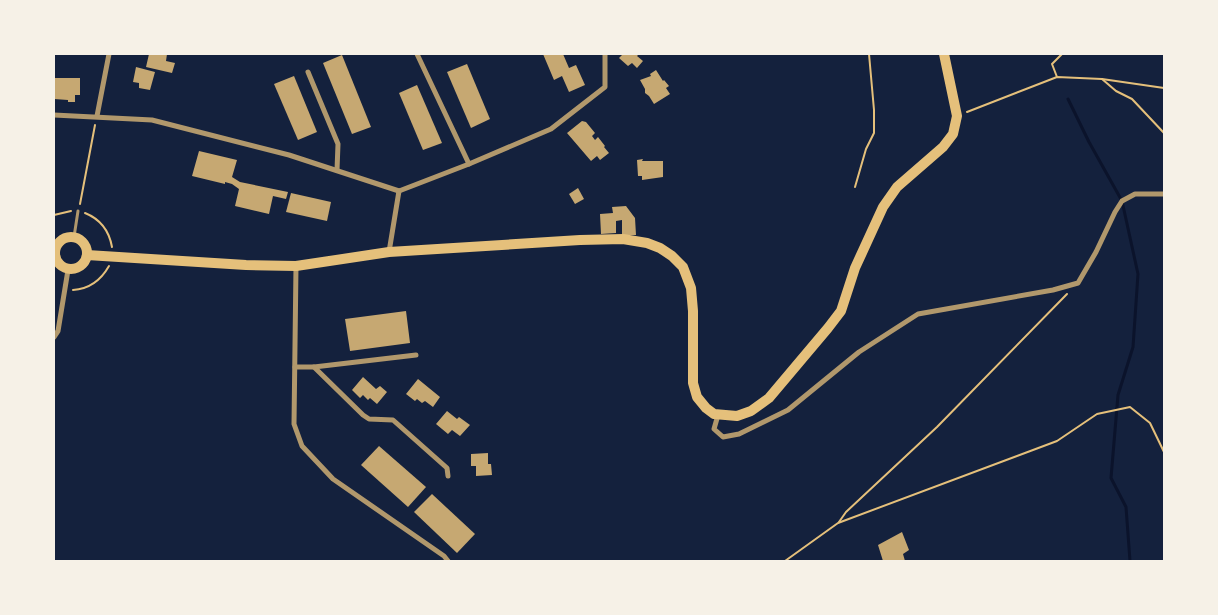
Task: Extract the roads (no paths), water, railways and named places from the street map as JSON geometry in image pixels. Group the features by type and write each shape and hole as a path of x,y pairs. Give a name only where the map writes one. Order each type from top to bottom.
{"main road":[{"path":"87,255 246,265 296,266 389,252 580,240 623,239 647,243 660,248 672,256 682,267 691,288 693,383 697,397 714,414 737,416 751,411 769,398 828,328 840,311 854,268 883,207 897,187 942,147 953,134 957,116 944,54"},
{"path":"74,237 85,246 87,255 86,260 79,268 68,270 58,265 54,249 64,238 74,237"}],"street":[{"path":"97,116 109,54"},
{"path":"417,54 469,164"},
{"path":"54,115 152,120 289,155 399,191 469,164 550,129 605,87 605,54"},
{"path":"308,72 338,144 337,170"},
{"path":"389,252 399,191"},
{"path":"718,414 714,429 723,437 739,434 788,410 859,352 918,314 1078,284 1122,201 1136,194 1164,194"},
{"path":"296,266 294,424 302,446 333,479 444,556 448,561"},
{"path":"54,337 58,331 68,270"},
{"path":"295,367 314,367 416,355"},
{"path":"314,367 363,416 370,419 393,420 447,468 448,476"}],"lane":[{"path":"74,237 78,211"}],"waterway":[{"path":"1068,99 1089,142 1122,201 1138,274 1133,347 1118,395 1111,478 1126,507 1130,561"}]}
